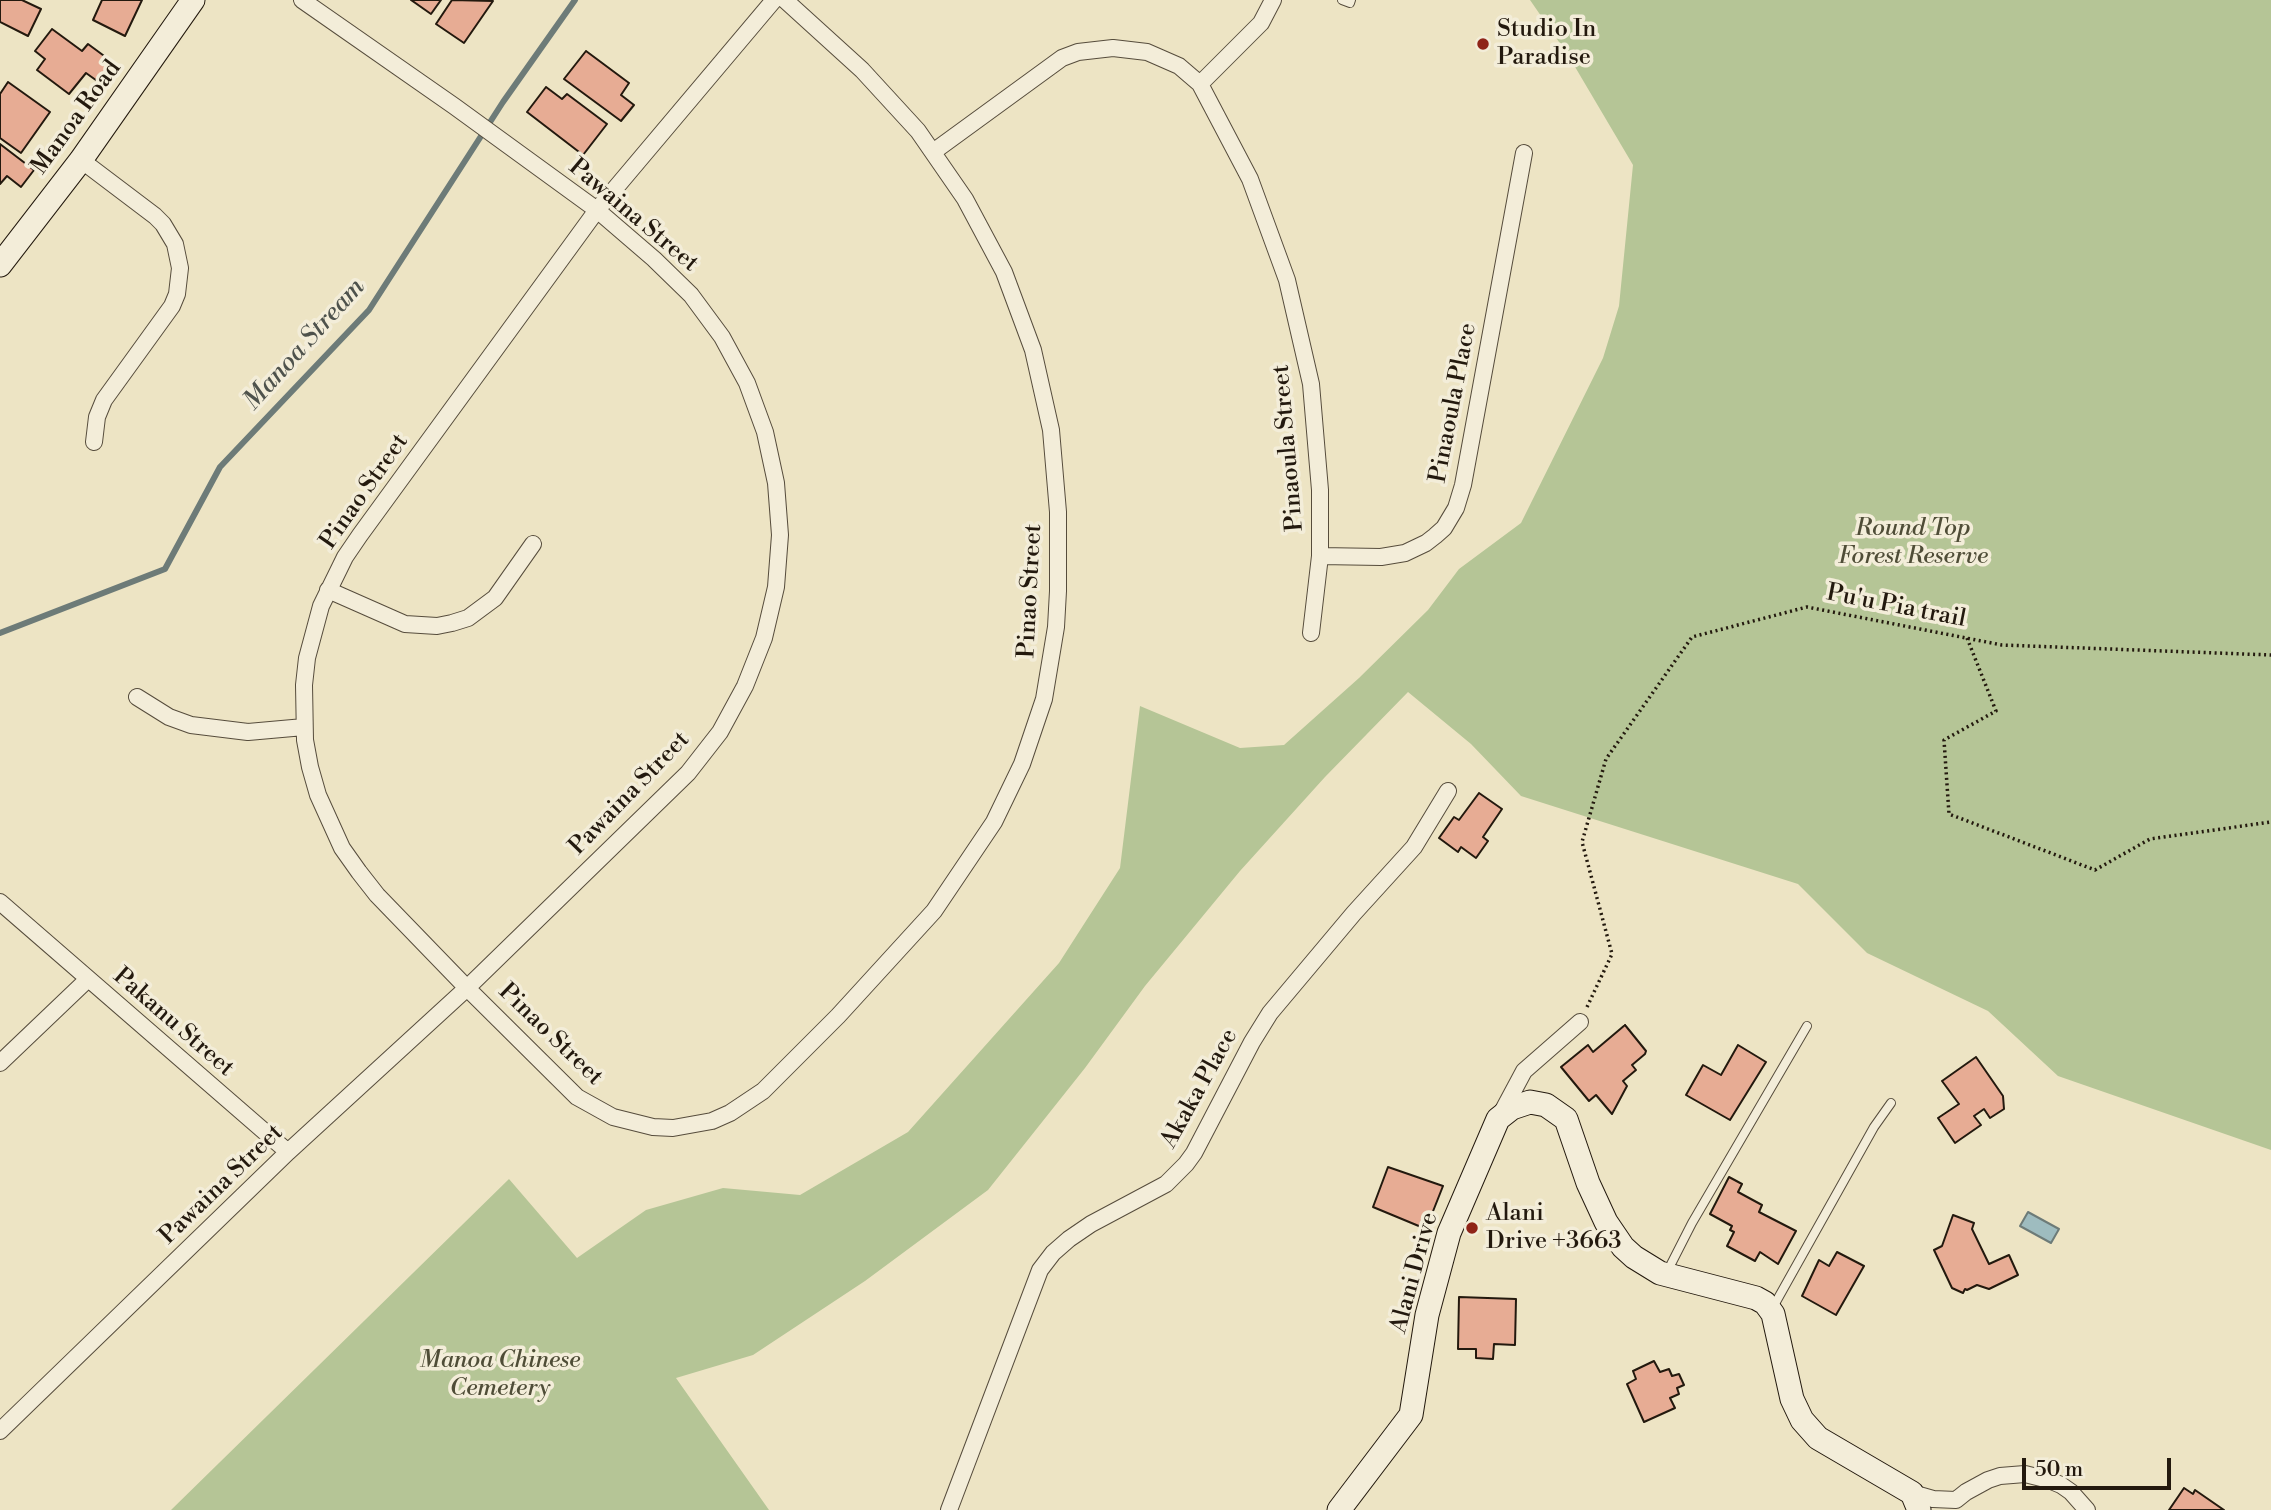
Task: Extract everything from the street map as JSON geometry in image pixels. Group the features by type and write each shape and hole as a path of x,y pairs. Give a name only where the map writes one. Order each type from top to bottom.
{"street":[{"name":"Manoa Road","path":"0,265 81,160 193,0"},
{"name":"Pawaina Street","path":"0,1431 288,1152 467,988 688,773 712,742 745,686 764,638 776,587 780,535 776,483 765,432 747,383 722,337 691,295 654,258 597,210 302,0"},
{"name":"Pinao Street","path":"774,0 597,210 360,535 328,590 313,632 304,685 304,727 310,766 318,794 342,848 377,895 577,1097 613,1118 653,1127 673,1128 712,1121 730,1113 763,1091 911,939 941,903 994,822 1009,793 1033,734 1051,663 1058,591 1056,471 1043,390 1019,310 986,234 933,152 891,99 862,69 785,0"},
{"path":"1200,84 1261,23 1273,0"},
{"name":"Pinaoula Street","path":"933,152 1062,58 1078,52 1113,48 1147,52 1179,66 1200,84 1250,179 1287,280 1311,384 1321,490 1320,556 1311,633"},
{"name":"Pinaoula Place","path":"1320,556 1381,557 1405,553 1435,536 1444,528 1456,508 1463,485 1524,153"},
{"path":"81,160 155,216 175,244 180,268 180,281 172,306 104,400 97,417 94,442"},
{"path":"328,590 405,624 437,626 452,623 468,618 495,598 533,544"},
{"path":"137,697 169,717 224,731 248,732 304,727"},
{"name":"Akaka Place","path":"949,1510 1040,1270 1052,1253 1069,1239 1091,1224 1166,1184 1185,1164 1194,1153 1270,1013 1414,847 1448,792"},
{"path":"0,902 87,980"},
{"name":"Pakanu Street","path":"0,1063 87,980 288,1152"},
{"name":"Alani Drive","path":"1339,1510 1411,1415 1427,1315 1449,1233 1499,1119 1524,1071 1580,1022"},
{"path":"1499,1119 1512,1108 1530,1102 1546,1105 1562,1115 1569,1124 1588,1183 1614,1235 1634,1257 1666,1274 1756,1298 1765,1303 1772,1311 1792,1399 1802,1420 1818,1438 1915,1502 1933,1499 1956,1500 1988,1479 2025,1474 2061,1485 2087,1510"}],"lane":[{"path":"1342,0 1350,3 1352,0"},
{"path":"1666,1274 1692,1223 1807,1026"},
{"path":"1772,1311 1874,1127 1891,1103"}],"path":[{"name":"Pu'u Pia trail","path":"1580,1022 1612,954 1582,842 1606,759 1692,637 1807,607 2002,645 2271,655"},
{"path":"1967,638 1996,711 1944,740 1949,814 2095,870 2150,839 2271,822"}],"green space":[{"name":"Round Top Forest Reserve","path":"1530,0 2271,0 2271,1150 2058,1076 1988,1011 1867,953 1798,884 1521,796 1471,744 1408,692 1325,777 1240,871 1145,986 1085,1068 988,1190 865,1281 753,1355 676,1378 769,1510 171,1510 509,1179 577,1258 646,1210 723,1188 800,1195 908,1132 1059,963 1120,868 1140,706 1240,748 1284,745 1359,678 1428,610 1459,569 1521,523 1603,358 1619,306 1633,165 1568,55"}],"water":[{"path":"2028,1212 2059,1229 2051,1243 2020,1226"}],"building":[{"path":"0,0 22,0 41,9 28,36 0,22"},
{"path":"102,0 142,0 125,36 93,20"},
{"path":"411,0 441,0 431,14"},
{"path":"452,0 493,1 464,43 436,24"},
{"path":"52,29 82,51 88,44 115,64 100,83 86,73 69,94 37,70 45,59 35,51"},
{"path":"586,51 629,83 621,95 634,105 621,121 564,79"},
{"path":"8,82 50,112 21,153 0,138 0,94"},
{"path":"546,87 562,99 567,94 607,124 583,155 527,112"},
{"path":"0,144 34,170 21,187 7,176 0,184"},
{"path":"1479,793 1502,809 1483,837 1488,841 1476,858 1461,847 1458,852 1439,838 1454,817 1459,820"},
{"path":"1625,1025 1646,1051 1632,1065 1636,1070 1623,1081 1627,1086 1612,1114 1596,1095 1589,1101 1561,1067 1588,1045 1593,1052"},
{"path":"1738,1045 1766,1062 1730,1120 1686,1095 1703,1065 1721,1075"},
{"path":"1976,1057 2003,1096 2004,1109 1990,1118 1984,1109 1974,1116 1981,1125 1955,1143 1938,1118 1959,1104 1942,1081"},
{"path":"1388,1167 1443,1186 1426,1229 1373,1207"},
{"path":"1729,1177 1742,1184 1738,1192 1762,1205 1759,1212 1796,1231 1778,1264 1760,1252 1755,1261 1727,1246 1734,1232 1730,1230 1732,1226 1710,1214"},
{"path":"1953,1215 1974,1223 1972,1229 1989,1264 2009,1255 2018,1275 1989,1289 1977,1285 1965,1289 1963,1293 1952,1288 1934,1250 1942,1246"},
{"path":"1837,1252 1864,1266 1836,1315 1802,1296 1819,1260 1829,1266"},
{"path":"1459,1297 1516,1299 1515,1345 1494,1344 1493,1359 1476,1358 1476,1349 1458,1349"},
{"path":"1654,1361 1660,1372 1669,1369 1672,1376 1679,1374 1684,1385 1677,1388 1679,1394 1670,1398 1675,1408 1644,1422 1627,1384 1636,1379 1633,1371"},
{"path":"2184,1488 2193,1494 2195,1490 2224,1510 2169,1510"}],"waterway":[{"name":"Manoa Stream","path":"0,633 165,569 220,467 369,310 503,102 575,0"}],"place":[{"name":"Studio In Paradise","path":"1483,44"},
{"name":"Alani Drive +3663","path":"1472,1228"}],"park label":[{"name":"Manoa Chinese Cemetery","path":"500,1375"}]}
